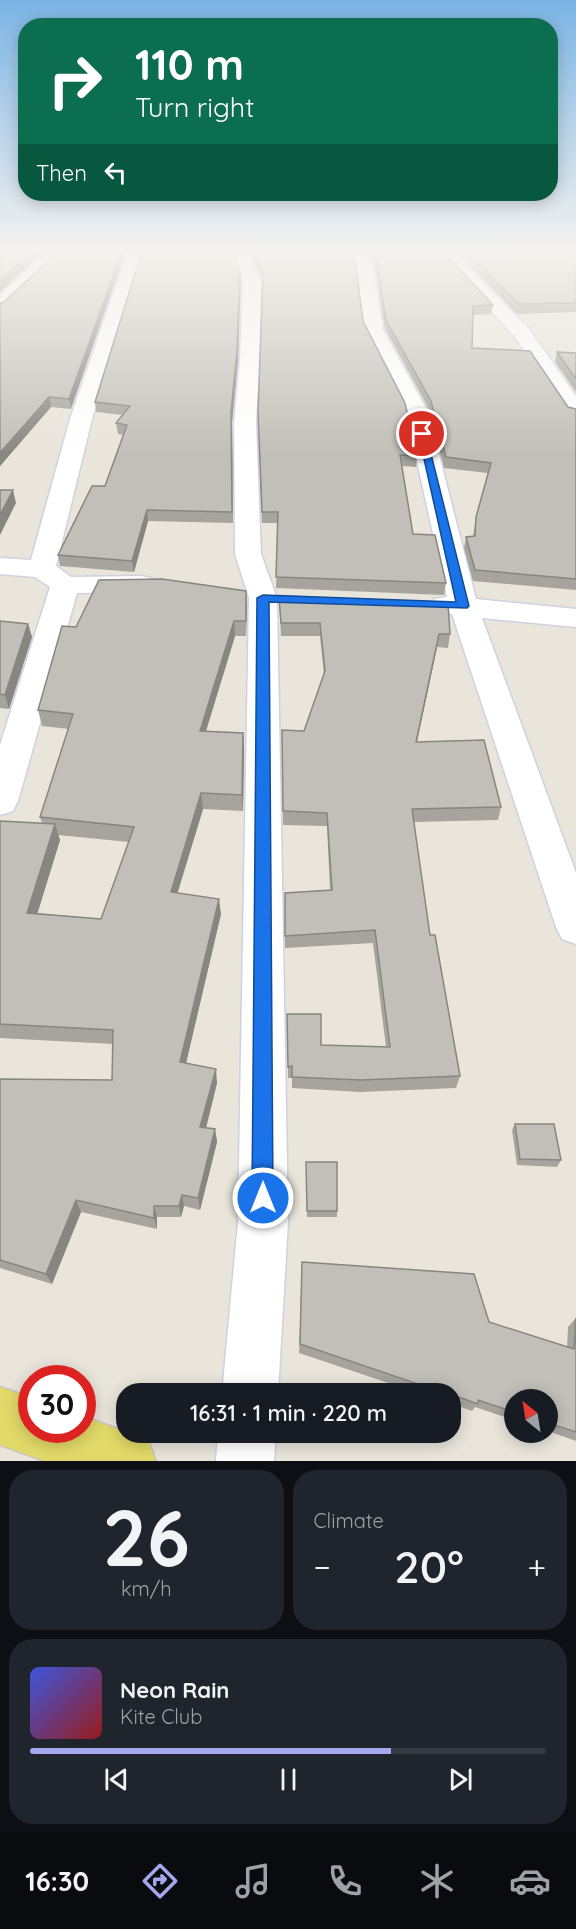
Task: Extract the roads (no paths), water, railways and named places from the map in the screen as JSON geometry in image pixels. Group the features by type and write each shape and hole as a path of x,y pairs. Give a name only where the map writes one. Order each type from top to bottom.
{"main road":[{"path":"0,1416 18,1422"},
{"path":"76,1443 127,1461"}],"street":[{"path":"0,801 54,577 81,419 114,319"},
{"path":"251,319 245,422 248,554 260,597 263,1222 251,1383"},
{"path":"372,319 374,330 417,412 463,606 576,927"},
{"path":"509,319 522,333 576,411"},
{"path":"0,566 54,577 164,584"},
{"path":"416,604 463,606 576,618"},
{"path":"245,1461 247,1443"}]}
